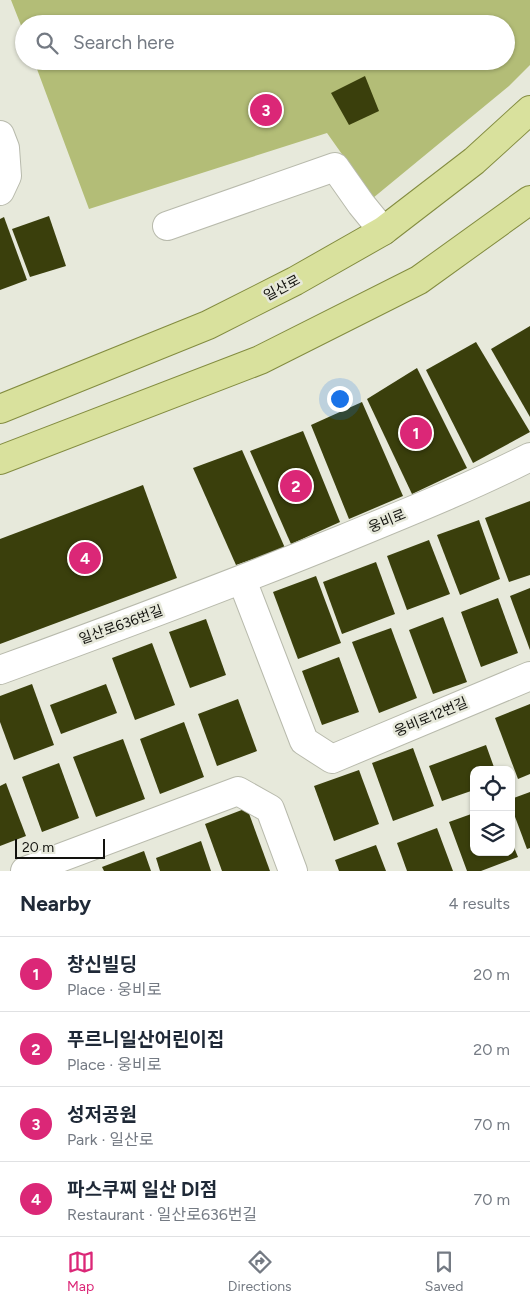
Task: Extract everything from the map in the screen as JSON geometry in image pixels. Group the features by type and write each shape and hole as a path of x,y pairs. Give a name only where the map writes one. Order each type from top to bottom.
{"main road":[{"name":"일산로","path":"0,408 208,325 295,281 383,230 474,160 530,110"},
{"path":"0,460 260,360 419,280 530,200"}],"street":[{"path":"0,135 5,148 4,184"},
{"path":"167,226 335,166 361,204 383,230"},
{"name":"웅비로","path":"242,580 407,513 491,477 530,457"},
{"name":"일산로636번길","path":"0,670 242,580"},
{"name":"웅비로12번길","path":"242,580 304,741 332,759 530,676"},
{"path":"25,871 238,791 270,809 293,871"}],"green space":[{"path":"11,0 530,0 530,65 509,86 373,198 327,133 89,209 37,70 515,70 515,15 17,15"}],"building":[{"path":"365,76 379,111 349,125 331,93"},
{"path":"49,216 66,266 30,277 12,229"},
{"path":"4,217 27,280 0,290 0,219"},
{"path":"530,326 530,417 491,349"},
{"path":"476,342 530,432 473,463 426,370"},
{"path":"417,368 467,468 412,494 367,399"},
{"path":"362,402 403,496 349,519 311,425"},
{"path":"303,431 340,522 291,544 250,451"},
{"path":"242,450 285,548 236,565 193,468"},
{"path":"143,485 177,578 0,644 0,539"},
{"path":"530,501 530,575 509,582 485,518"},
{"path":"479,520 500,579 460,595 437,535"},
{"path":"429,540 450,594 407,610 387,556"},
{"path":"376,562 395,614 342,634 323,582"},
{"path":"316,576 341,643 298,659 273,592"},
{"path":"530,588 530,650 510,596"},
{"path":"498,598 518,653 481,667 461,612"},
{"path":"443,617 467,682 433,694 409,630"},
{"path":"206,619 226,675 190,688 169,632"},
{"path":"391,628 417,698 379,713 352,642"},
{"path":"152,643 175,705 135,720 112,658"},
{"path":"339,657 359,712 322,725 302,671"},
{"path":"32,684 54,745 14,760 0,722 0,696"},
{"path":"106,684 117,713 61,734 50,705"},
{"path":"238,699 257,751 217,766 198,714"},
{"path":"530,704 530,774 518,779 515,766 513,766 495,718"},
{"path":"184,722 204,777 160,794 140,739"},
{"path":"123,739 145,799 96,817 73,757"},
{"path":"486,745 494,766 470,766 470,791 442,801 429,766"},
{"path":"413,748 434,806 393,821 372,763"},
{"path":"59,763 79,818 42,832 22,777"},
{"path":"359,770 379,824 334,841 314,786"},
{"path":"6,783 26,836 0,846 0,786"},
{"path":"530,792 530,848 527,849 515,817 515,798"},
{"path":"247,808 270,871 222,871 205,824"},
{"path":"470,814 470,856 515,856 515,850 518,857 481,871 467,871 449,822"},
{"path":"437,828 453,871 407,871 397,843"},
{"path":"201,841 211,871 160,871 156,858"},
{"path":"376,845 386,871 339,871 335,860"},
{"path":"144,851 151,871 104,871 102,867"}],"place":[{"name":"성저공원","path":"266,110"},
{"name":"창신빌딩","path":"416,433"},
{"name":"푸르니일산어린이집","path":"296,486"},
{"name":"파스쿠찌 일산 DI점","path":"85,558"}]}
